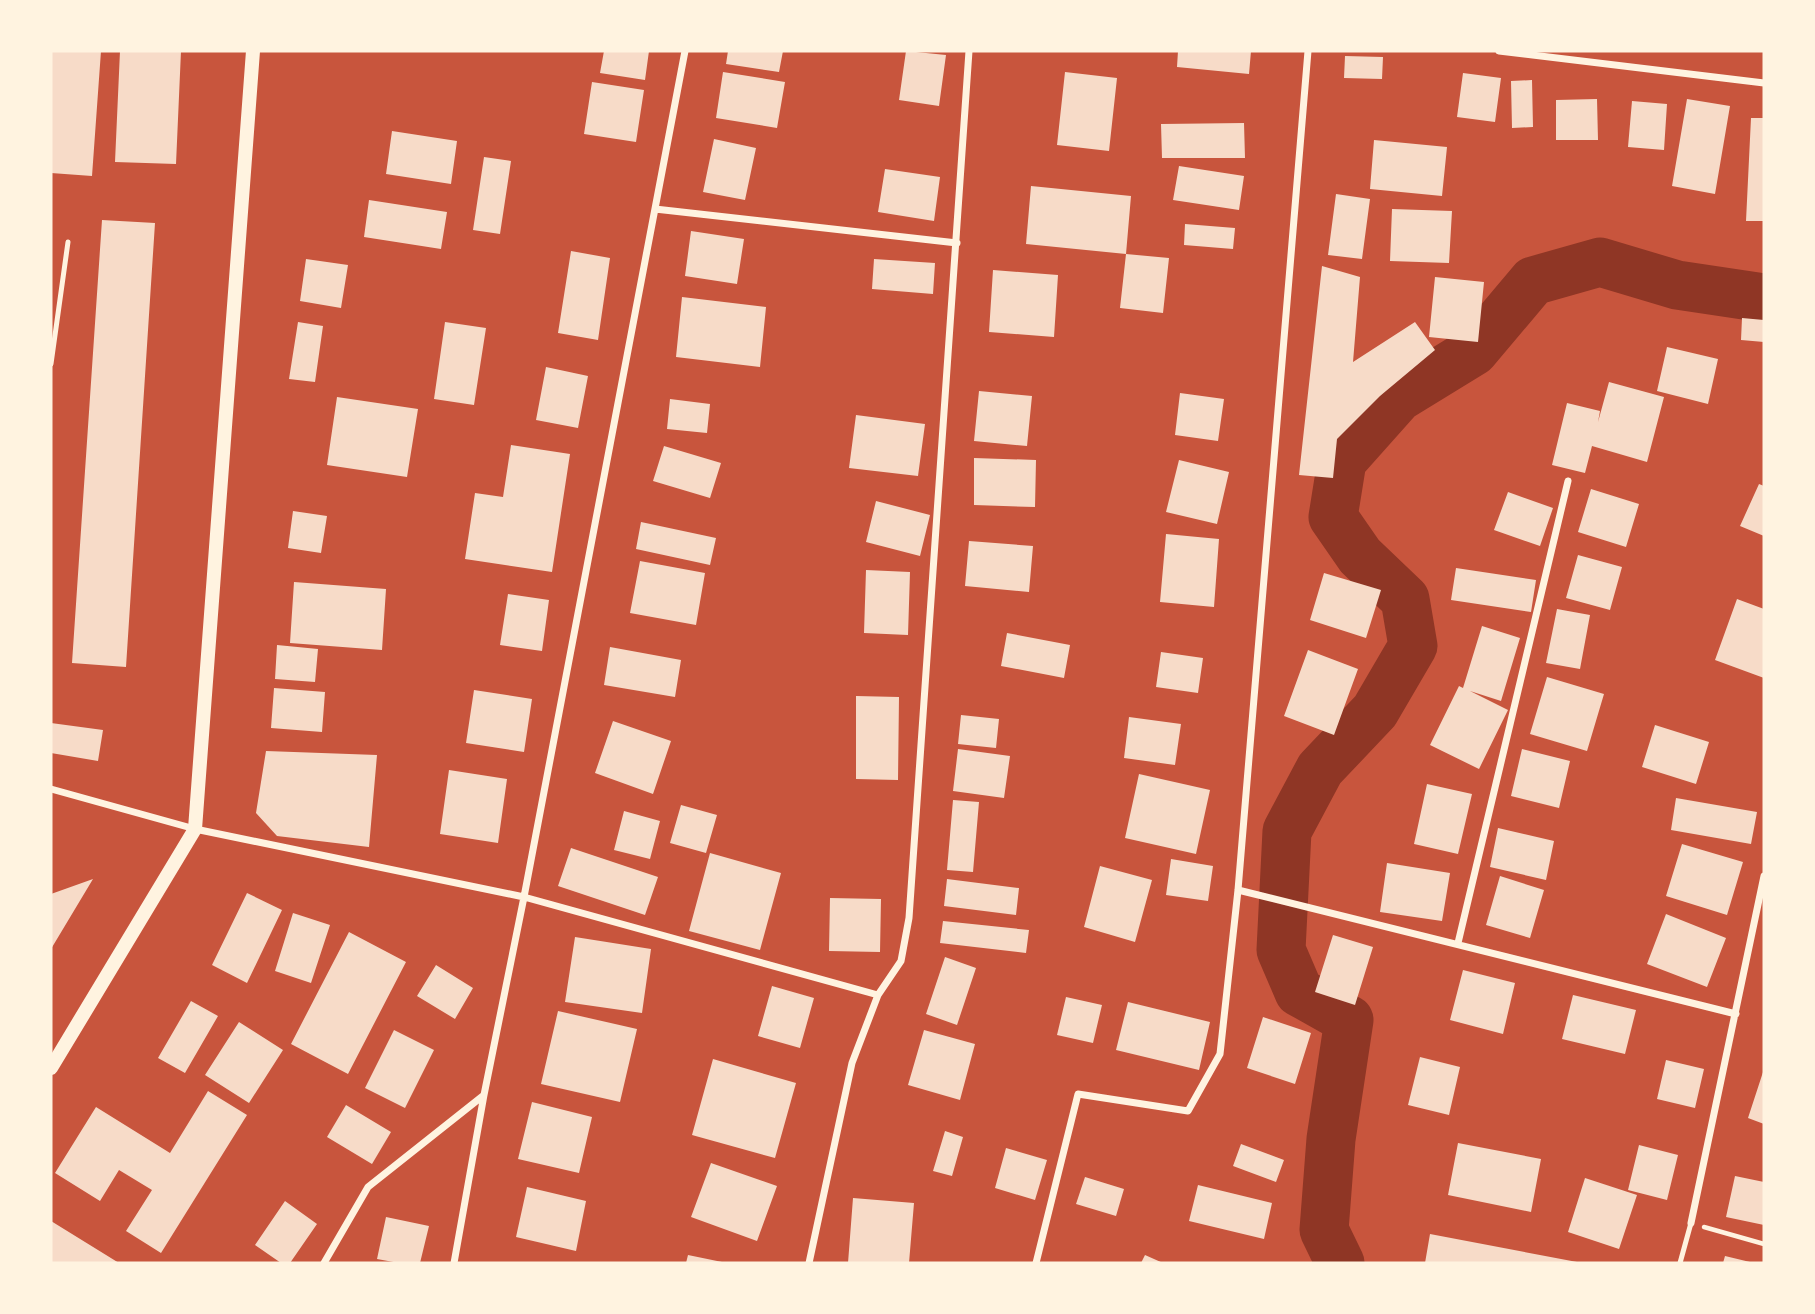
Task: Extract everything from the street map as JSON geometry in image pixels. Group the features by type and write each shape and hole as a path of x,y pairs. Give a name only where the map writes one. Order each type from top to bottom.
{"main road":[{"path":"51,1068 195,830 253,51"}],"street":[{"path":"454,1263 685,51"},
{"path":"809,1263 852,1062 878,995 901,961 909,918 969,51"},
{"path":"1036,1263 1078,1094 1188,1111 1220,1054 1238,890 1308,51"},
{"path":"1499,51 1764,83"},
{"path":"655,209 957,243"},
{"path":"1458,943 1568,481"},
{"path":"51,789 195,830 524,897 878,995"},
{"path":"1691,1223 1764,876"},
{"path":"1238,890 1736,1014"},
{"path":"324,1263 368,1186 484,1095"}],"lane":[{"path":"51,364 68,242"},
{"path":"1680,1263 1691,1223"}],"path":[{"path":"1691,1223 1764,1244"}],"building":[{"path":"51,51 101,51 92,176 51,173"},
{"path":"120,51 181,51 176,164 115,162"},
{"path":"604,51 649,51 645,80 600,73"},
{"path":"728,51 783,51 779,72 726,64"},
{"path":"906,51 946,55 939,106 899,100"},
{"path":"1178,51 1251,51 1249,74 1177,67"},
{"path":"1345,56 1383,57 1382,79 1344,78"},
{"path":"723,72 785,82 777,128 716,118"},
{"path":"1065,72 1117,78 1109,151 1057,145"},
{"path":"1463,73 1501,78 1495,122 1457,117"},
{"path":"1532,80 1533,127 1512,128 1511,81"},
{"path":"592,82 644,90 636,142 584,134"},
{"path":"1597,99 1598,140 1556,140 1556,100"},
{"path":"1687,99 1730,106 1715,194 1672,186"},
{"path":"1632,101 1667,104 1664,150 1628,147"},
{"path":"1751,118 1764,118 1764,221 1746,221"},
{"path":"1244,123 1245,158 1162,158 1161,124"},
{"path":"392,131 457,141 451,184 386,174"},
{"path":"714,139 756,148 745,200 703,192"},
{"path":"1374,140 1447,147 1442,196 1370,189"},
{"path":"484,157 511,161 500,234 473,230"},
{"path":"1179,166 1244,176 1239,210 1173,200"},
{"path":"885,169 940,177 934,221 878,212"},
{"path":"1031,186 1131,196 1126,254 1026,244"},
{"path":"1336,194 1370,199 1362,259 1328,255"},
{"path":"369,200 447,212 441,249 364,237"},
{"path":"1392,209 1452,211 1449,263 1390,261"},
{"path":"102,220 155,223 126,667 72,663"},
{"path":"1185,224 1235,228 1233,249 1184,245"},
{"path":"691,231 744,239 737,284 685,276"},
{"path":"571,251 610,258 598,340 558,333"},
{"path":"1126,254 1169,258 1163,313 1120,308"},
{"path":"306,259 348,265 341,308 300,301"},
{"path":"874,259 935,263 933,294 872,289"},
{"path":"1322,266 1360,277 1353,362 1415,322 1435,350 1380,396 1337,439 1333,478 1299,475"},
{"path":"993,270 1058,275 1054,337 989,332"},
{"path":"1435,277 1484,282 1478,342 1429,337"},
{"path":"682,297 766,307 760,367 676,357"},
{"path":"1742,318 1764,320 1764,342 1741,340"},
{"path":"298,322 323,326 315,382 289,379"},
{"path":"445,322 486,328 474,405 434,399"},
{"path":"1667,347 1718,359 1708,404 1657,391"},
{"path":"546,367 588,376 578,428 536,420"},
{"path":"1609,382 1664,397 1647,462 1592,446 1585,473 1552,465 1567,403 1600,411 1598,422"},
{"path":"979,391 1032,396 1027,446 974,441"},
{"path":"1180,393 1224,399 1218,441 1175,435"},
{"path":"337,397 418,409 407,477 327,465"},
{"path":"670,399 710,404 707,433 667,429"},
{"path":"856,415 925,424 918,476 849,468"},
{"path":"511,445 570,454 552,572 465,559 475,493 503,497"},
{"path":"664,446 721,463 710,498 653,481"},
{"path":"974,458 1036,460 1035,507 974,505"},
{"path":"1179,460 1229,472 1217,524 1166,512"},
{"path":"1759,484 1764,486 1764,536 1740,526"},
{"path":"1591,489 1639,504 1626,547 1578,532"},
{"path":"1508,492 1553,508 1540,546 1494,530"},
{"path":"876,501 930,515 920,556 866,542"},
{"path":"293,511 327,516 321,553 288,548"},
{"path":"641,522 716,538 710,565 636,549"},
{"path":"1166,534 1219,539 1214,607 1160,602"},
{"path":"969,541 1033,546 1029,592 965,586"},
{"path":"1578,555 1622,567 1610,610 1566,598"},
{"path":"640,561 705,573 696,625 630,613"},
{"path":"1456,568 1536,580 1531,612 1451,600"},
{"path":"866,570 910,572 908,635 864,633"},
{"path":"1324,573 1381,590 1366,638 1310,620"},
{"path":"294,582 386,589 382,650 290,643"},
{"path":"508,594 549,600 542,651 500,645"},
{"path":"1737,599 1764,609 1764,678 1715,660"},
{"path":"1557,609 1590,615 1580,669 1546,663"},
{"path":"1482,626 1520,638 1501,701 1470,691 1508,710 1479,769 1430,745 1459,686 1463,688"},
{"path":"1007,633 1070,645 1064,678 1001,666"},
{"path":"277,645 318,649 315,682 275,679"},
{"path":"610,647 681,660 675,697 604,685"},
{"path":"1308,650 1358,669 1334,735 1284,716"},
{"path":"1161,652 1203,658 1198,693 1156,687"},
{"path":"1547,677 1604,694 1587,751 1530,734"},
{"path":"274,688 325,692 322,732 271,728"},
{"path":"474,690 532,699 524,752 466,743"},
{"path":"856,696 899,697 898,780 856,779"},
{"path":"961,715 999,719 996,748 958,744"},
{"path":"1129,717 1181,724 1175,765 1124,758"},
{"path":"613,721 671,741 653,794 595,773"},
{"path":"51,723 103,730 98,761 51,753"},
{"path":"1655,725 1709,742 1696,784 1642,767"},
{"path":"958,749 1010,756 1004,798 953,791"},
{"path":"1522,749 1570,761 1559,808 1511,796"},
{"path":"266,751 377,755 369,847 277,836 256,813"},
{"path":"449,770 507,779 498,843 440,834"},
{"path":"1139,774 1210,790 1196,854 1125,838"},
{"path":"1427,784 1472,794 1458,854 1414,844"},
{"path":"1676,798 1757,812 1751,844 1671,830"},
{"path":"953,800 979,802 973,872 947,870"},
{"path":"681,805 717,815 706,853 670,843"},
{"path":"624,811 660,821 650,859 614,850"},
{"path":"1498,828 1554,841 1546,880 1490,867"},
{"path":"1682,844 1743,862 1727,915 1666,896"},
{"path":"571,848 658,877 645,915 558,886"},
{"path":"710,853 781,873 760,950 689,931"},
{"path":"1171,859 1213,866 1208,901 1166,895"},
{"path":"1387,863 1450,873 1442,921 1380,912"},
{"path":"1100,866 1152,880 1135,942 1084,927"},
{"path":"1500,876 1544,890 1530,938 1486,925"},
{"path":"93,879 51,949 51,894"},
{"path":"947,879 1019,888 1016,915 944,906"},
{"path":"247,893 282,910 247,983 212,965"},
{"path":"830,898 881,899 880,952 829,951"},
{"path":"293,913 330,925 311,983 275,971"},
{"path":"1666,914 1726,938 1707,987 1647,964"},
{"path":"943,921 1029,930 1026,953 940,943"},
{"path":"349,932 406,962 348,1074 291,1044"},
{"path":"1333,935 1373,947 1355,1005 1315,992"},
{"path":"575,937 651,949 642,1013 565,1002"},
{"path":"945,957 976,968 957,1025 926,1014"},
{"path":"436,965 473,988 455,1019 417,996"},
{"path":"1463,970 1515,983 1503,1034 1450,1020"},
{"path":"772,986 814,998 800,1048 758,1036"},
{"path":"1573,995 1636,1010 1625,1054 1562,1039"},
{"path":"1066,997 1102,1005 1093,1043 1057,1035"},
{"path":"191,1001 218,1016 185,1073 158,1058"},
{"path":"1128,1002 1210,1022 1199,1070 1116,1050"},
{"path":"558,1011 637,1029 620,1102 541,1084"},
{"path":"1263,1017 1311,1033 1295,1084 1247,1068"},
{"path":"239,1022 283,1050 249,1103 205,1075"},
{"path":"394,1030 434,1050 405,1108 365,1088"},
{"path":"924,1030 975,1044 960,1100 908,1085"},
{"path":"1420,1057 1460,1067 1449,1115 1408,1105"},
{"path":"713,1059 796,1083 775,1158 692,1135"},
{"path":"1666,1060 1704,1069 1695,1108 1657,1099"},
{"path":"1764,1069 1764,1124 1748,1118"},
{"path":"208,1091 247,1115 161,1253 126,1231 152,1190 119,1170 100,1201 55,1173 96,1107 170,1153"},
{"path":"532,1102 592,1117 579,1173 518,1159"},
{"path":"346,1105 391,1132 372,1164 327,1137"},
{"path":"945,1131 963,1137 952,1176 933,1171"},
{"path":"1458,1143 1541,1159 1531,1212 1448,1195"},
{"path":"1241,1144 1284,1160 1276,1182 1233,1166"},
{"path":"1639,1145 1678,1155 1667,1200 1628,1190"},
{"path":"1006,1148 1047,1160 1035,1200 995,1188"},
{"path":"711,1163 777,1186 757,1241 691,1217"},
{"path":"1735,1176 1764,1182 1764,1225 1726,1217"},
{"path":"1085,1177 1124,1189 1116,1216 1076,1204"},
{"path":"1585,1178 1637,1195 1619,1249 1568,1232"},
{"path":"1198,1185 1272,1203 1264,1239 1189,1221"},
{"path":"527,1187 586,1201 576,1251 516,1237"},
{"path":"853,1198 914,1203 909,1263 848,1263"},
{"path":"285,1201 317,1224 290,1263 281,1263 255,1245"},
{"path":"386,1217 429,1226 420,1263 377,1259"},
{"path":"51,1221 119,1263 51,1263"},
{"path":"1430,1234 1577,1262 1577,1263 1425,1263"},
{"path":"688,1255 722,1262 722,1263 686,1263"},
{"path":"1145,1255 1163,1263 1141,1263"},
{"path":"1725,1256 1750,1262 1750,1263 1723,1263"}],"waterway":[{"path":"1340,1263 1324,1230 1331,1139 1349,1020 1299,992 1281,950 1287,831 1320,769 1375,711 1413,646 1405,599 1360,556 1333,517 1342,461 1399,397 1474,351 1533,281 1600,262 1677,285 1764,298"}]}
